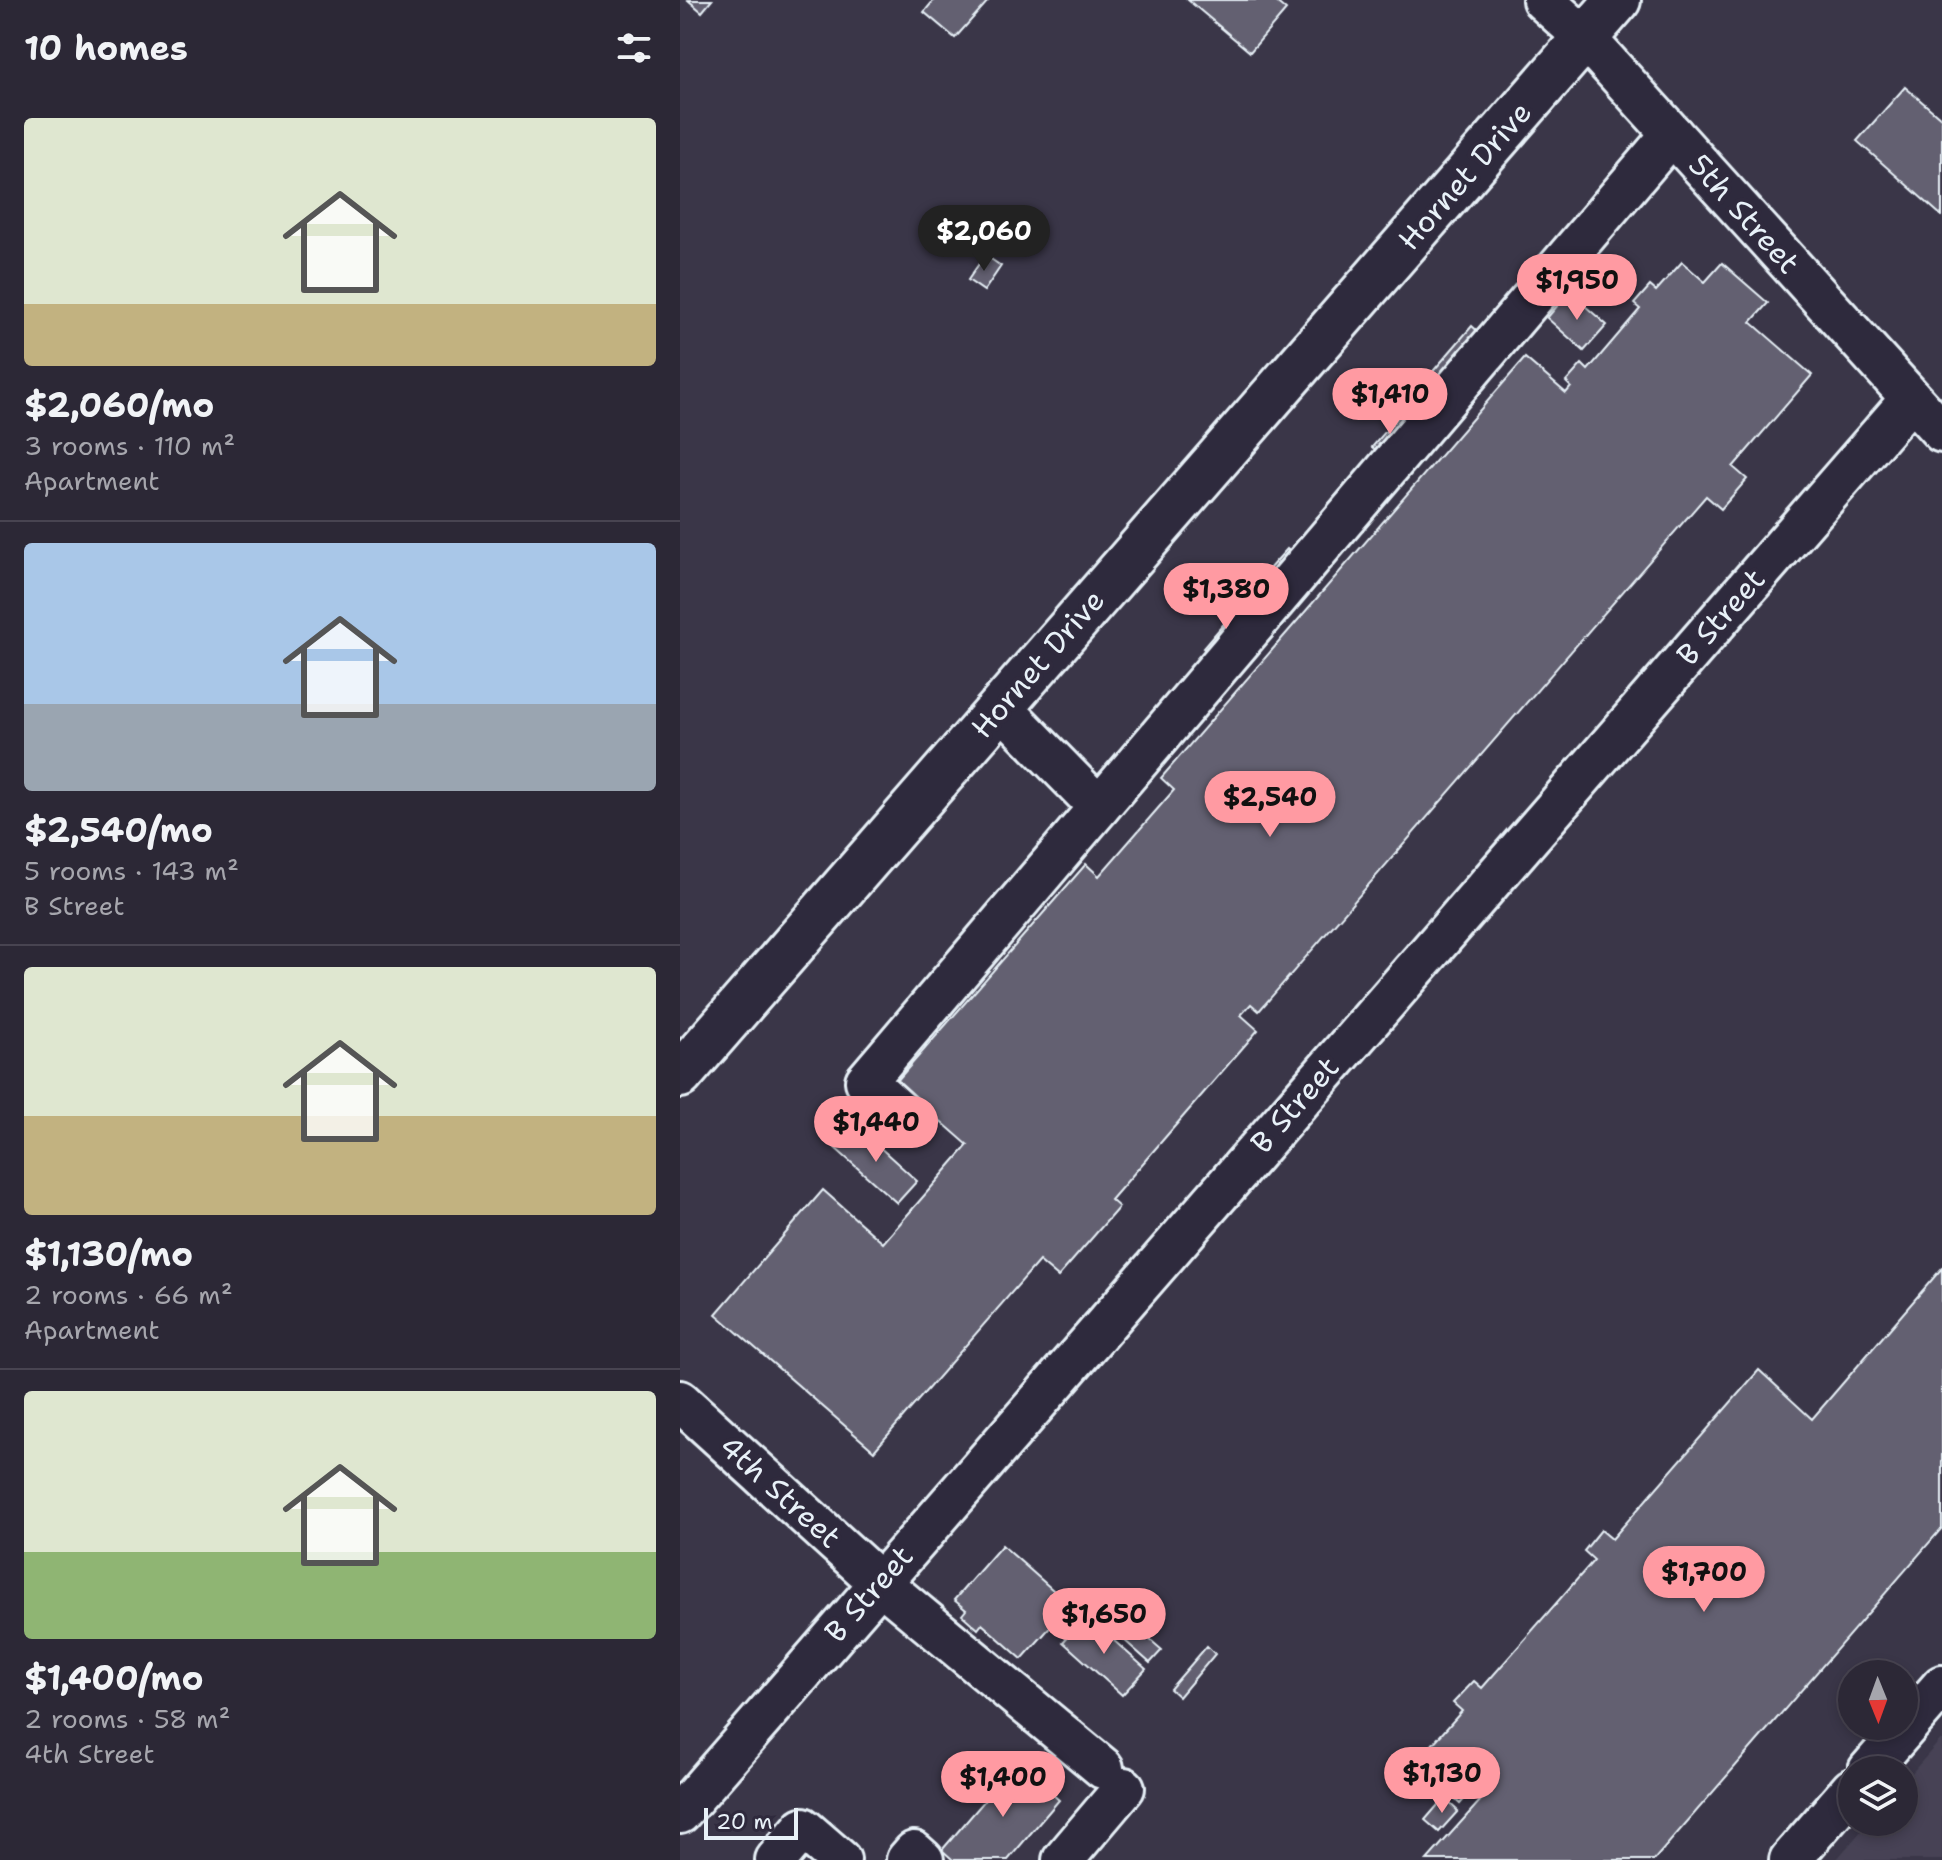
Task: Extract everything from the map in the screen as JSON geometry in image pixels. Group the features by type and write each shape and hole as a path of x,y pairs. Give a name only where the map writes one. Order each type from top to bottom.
{"main road":[{"name":"Hornet Drive","path":"680,1075 1618,0"}],"street":[{"name":"5th Street","path":"1543,0 1585,38 1942,432"},
{"path":"910,1121 866,1081 1672,134"},
{"name":"B Street","path":"680,1813 1911,399"},
{"path":"1001,707 1099,807"},
{"name":"4th Street","path":"680,1401 879,1582 1113,1778 1063,1860"},
{"path":"1881,1756 1942,1686"},
{"path":"1790,1860 1838,1805"},
{"path":"776,1860 803,1828 840,1860"},
{"path":"907,1860 914,1852 923,1860"}],"shaded area":[{"path":"1942,1738 1942,1860 1836,1860 1857,1836 1918,1836 1918,1766"}],"building":[{"path":"688,0 712,0 702,12"},
{"path":"934,0 989,0 955,38 924,12"},
{"path":"1188,0 1274,0 1286,10 1250,52"},
{"path":"1905,87 1942,119 1942,216 1857,141"},
{"path":"985,255 1001,266 984,291 968,280"},
{"path":"1682,262 1705,282 1722,263 1768,303 1751,322 1812,375 1733,467 1747,479 1721,509 1706,496 1259,1011 1251,1004 1241,1015 1258,1030 1111,1200 1119,1207 1058,1277 1039,1261 874,1451 716,1314 823,1190 883,1243 968,1145 896,1082 1086,864 1099,876 1174,790 1161,778 1525,358 1566,393 1571,387 1566,382 1582,364 1588,370 1640,309 1634,304 1650,286 1656,291"},
{"path":"1569,292 1607,325 1584,351 1547,318"},
{"path":"1472,326 1482,335 1439,385 1429,376"},
{"path":"1399,416 1408,423 1382,455 1372,447"},
{"path":"1350,479 1359,487 1323,528 1314,521"},
{"path":"1287,549 1295,557 1258,599 1249,591"},
{"path":"1239,606 1248,614 1212,655 1203,648"},
{"path":"855,1125 917,1181 897,1203 835,1148"},
{"path":"1942,1268 1942,1528 1654,1860 1427,1860 1497,1782 1487,1773 1460,1804 1415,1764 1462,1711 1453,1703 1474,1681 1482,1688 1594,1560 1584,1551 1601,1530 1612,1539 1759,1370 1812,1419"},
{"path":"1002,1545 1070,1605 1022,1659 982,1624 978,1629 962,1615 966,1610 954,1600"},
{"path":"1108,1603 1162,1650 1150,1663 1096,1615"},
{"path":"1086,1616 1146,1669 1122,1695 1063,1642"},
{"path":"1207,1646 1215,1654 1179,1697 1170,1689"},
{"path":"1017,1763 1059,1800 1008,1860 953,1860 942,1850"},
{"path":"1444,1798 1458,1811 1439,1832 1425,1820"}]}
